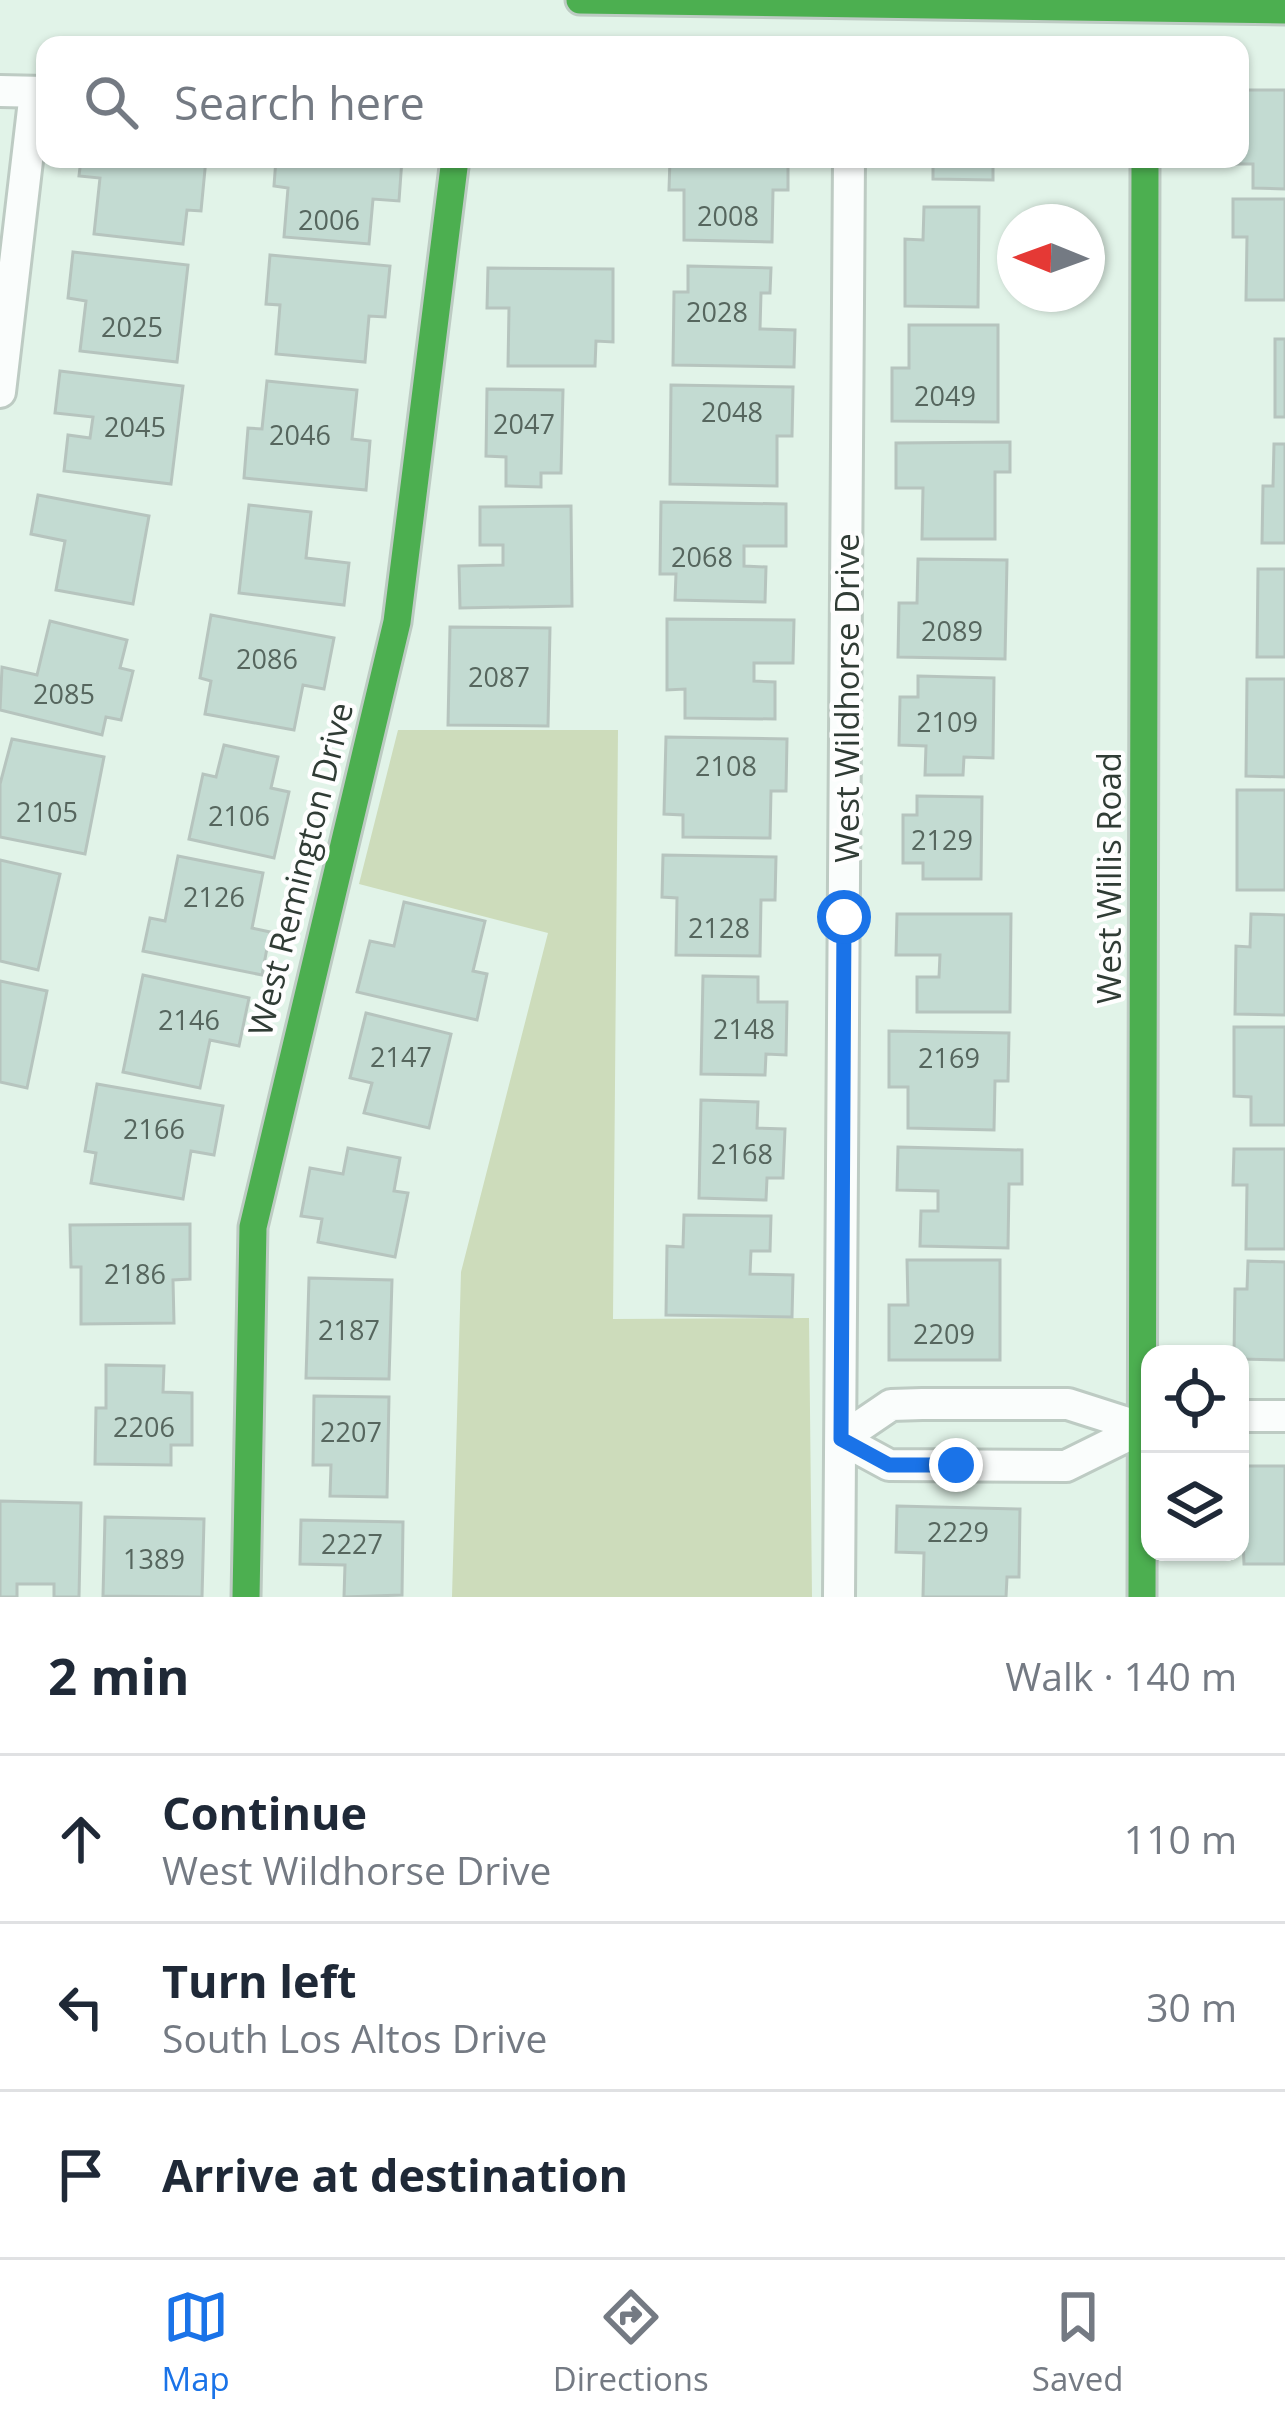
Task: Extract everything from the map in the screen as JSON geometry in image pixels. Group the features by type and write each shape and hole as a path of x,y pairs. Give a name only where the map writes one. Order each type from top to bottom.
{"street":[{"path":"580,0 1145,12 1285,10"},
{"path":"0,91 36,92"},
{"path":"0,392 36,122"},
{"name":"West Remington Drive","path":"247,1597 253,1227 397,622 454,168"},
{"name":"West Wildhorse Drive","path":"839,1597 850,168"},
{"name":"West Willis Road","path":"1145,168 1145,1345"},
{"path":"1141,1419 1068,1404 891,1405 841,1439 889,1465 1066,1466 1141,1422"},
{"path":"1249,1416 1285,1417"},
{"name":"West Willis Road","path":"1142,1597 1144,1453"}],"green space":[{"path":"398,730 618,730 613,1319 809,1318 812,1597 452,1597 461,1272 548,933 359,884"}],"building":[{"path":"1249,90 1285,90 1285,189 1253,188 1253,164 1249,164"},
{"path":"80,168 205,168 201,211 187,210 183,244 94,234 100,178 79,176"},
{"path":"275,168 401,168 399,201 373,199 369,244 284,237 288,188 274,186"},
{"path":"670,168 788,168 788,190 773,190 772,242 684,240 684,190 669,190"},
{"path":"933,168 993,168 993,180 933,179"},
{"path":"1233,199 1285,199 1285,300 1246,300 1247,237 1233,237"},
{"path":"924,207 979,207 978,307 905,306 905,239 923,240"},
{"path":"73,252 188,265 177,362 80,351 86,301 68,298"},
{"path":"270,255 390,266 385,317 369,316 365,362 276,354 280,305 266,304"},
{"path":"688,266 771,268 770,293 761,293 760,329 795,330 794,367 673,365 674,292 688,292"},
{"path":"488,268 613,269 613,342 596,341 595,366 508,366 509,308 487,308"},
{"path":"909,325 998,325 998,422 892,421 892,368 909,368"},
{"path":"1275,339 1285,339 1285,417 1275,417"},
{"path":"60,371 183,386 171,484 64,471 68,435 90,438 93,417 55,413"},
{"path":"267,381 357,390 352,439 370,441 366,490 244,478 248,428 262,429"},
{"path":"671,385 793,387 792,436 777,436 777,486 670,484"},
{"path":"487,389 563,390 561,473 541,473 541,487 506,486 506,457 486,456"},
{"path":"1010,442 1010,472 995,472 995,539 922,539 923,488 896,488 896,443"},
{"path":"1274,444 1285,444 1285,543 1262,543 1263,486 1273,486"},
{"path":"38,495 149,516 133,604 56,590 65,541 31,534"},
{"path":"661,502 786,504 786,546 744,546 744,566 766,567 765,602 675,600 676,574 660,574"},
{"path":"249,505 311,512 306,558 349,563 344,605 239,593"},
{"path":"571,506 572,606 460,608 459,566 503,565 503,545 480,545 480,507"},
{"path":"918,559 1007,560 1005,659 898,657 899,603 917,603"},
{"path":"1258,569 1285,569 1285,657 1257,657"},
{"path":"211,615 334,638 324,689 303,685 294,730 205,714 211,681 200,678"},
{"path":"667,619 794,620 793,663 754,663 754,681 775,682 775,719 685,718 685,689 667,690"},
{"path":"50,621 127,640 120,668 133,671 121,720 106,717 102,735 0,710 2,667 37,675"},
{"path":"450,627 550,628 548,726 448,725"},
{"path":"918,676 994,678 993,758 964,757 963,775 925,775 926,746 899,745 900,697 918,697"},
{"path":"1247,679 1285,679 1285,777 1246,776"},
{"path":"666,737 787,739 786,791 771,791 770,838 683,837 683,815 664,814"},
{"path":"12,739 104,757 85,854 0,837 0,784"},
{"path":"224,745 278,757 271,788 289,792 274,858 189,839 203,774 216,777"},
{"path":"1237,790 1285,790 1285,890 1237,890"},
{"path":"917,796 982,797 981,879 923,879 923,863 903,863 903,815 917,815"},
{"path":"663,855 776,857 775,900 761,900 760,956 676,955 677,898 662,897"},
{"path":"178,856 263,873 252,928 270,932 262,975 143,951 150,918 165,921"},
{"path":"0,860 60,874 38,970 0,961"},
{"path":"404,902 485,921 473,971 487,974 477,1020 357,992 370,941 394,946"},
{"path":"897,914 1011,914 1010,1012 917,1012 917,977 939,977 940,955 896,955"},
{"path":"1251,914 1285,915 1285,1015 1235,1014 1236,946 1250,947"},
{"path":"143,975 249,998 239,1046 210,1040 200,1088 123,1072"},
{"path":"703,976 758,977 758,1002 787,1002 786,1055 766,1054 765,1075 701,1074"},
{"path":"0,981 47,991 27,1088 0,1082"},
{"path":"366,1013 451,1034 429,1128 364,1113 372,1083 350,1078"},
{"path":"1234,1027 1285,1027 1285,1125 1251,1125 1251,1097 1234,1096"},
{"path":"889,1031 1009,1033 1008,1081 995,1081 994,1130 908,1128 908,1087 889,1087"},
{"path":"97,1084 223,1106 214,1155 191,1151 183,1199 91,1183 96,1153 85,1151"},
{"path":"701,1100 758,1102 757,1128 785,1129 783,1178 767,1178 766,1200 699,1198"},
{"path":"898,1147 1022,1150 1022,1184 1009,1184 1008,1248 920,1246 921,1211 938,1211 938,1191 897,1190"},
{"path":"348,1148 400,1158 394,1191 408,1193 395,1257 318,1242 322,1219 301,1216 310,1168 343,1174"},
{"path":"1234,1149 1285,1149 1285,1249 1246,1249 1247,1185 1233,1185"},
{"path":"684,1215 771,1216 770,1251 751,1251 750,1274 793,1275 792,1317 666,1315 667,1246 683,1247"},
{"path":"190,1224 190,1279 173,1280 174,1323 81,1324 81,1267 71,1267 70,1225"},
{"path":"907,1260 1000,1260 1000,1360 889,1360 889,1305 908,1305"},
{"path":"1248,1261 1285,1262 1285,1360 1249,1359 1249,1345 1234,1345 1235,1289 1247,1289"},
{"path":"309,1278 392,1280 389,1379 306,1378"},
{"path":"106,1365 164,1366 163,1392 192,1393 192,1445 171,1445 171,1465 95,1464 96,1408 106,1408"},
{"path":"314,1396 389,1397 387,1497 330,1496 331,1465 313,1465"},
{"path":"1249,1466 1285,1466 1285,1564 1244,1564 1249,1561"},
{"path":"0,1501 81,1503 79,1597 54,1597 54,1584 17,1584 17,1597 0,1597"},
{"path":"897,1506 1020,1509 1019,1577 1007,1577 1006,1597 923,1597 924,1553 896,1552"},
{"path":"105,1517 204,1519 202,1597 103,1596"},
{"path":"301,1520 403,1522 402,1595 344,1597 345,1565 300,1564"}],"traffic: fast":[{"path":"580,0 1285,10"},
{"path":"246,1597 253,1227 397,622 454,168"},
{"path":"1142,1597 1145,168"}],"route":[{"path":"844,917 841,1439 889,1465 956,1465"}]}
